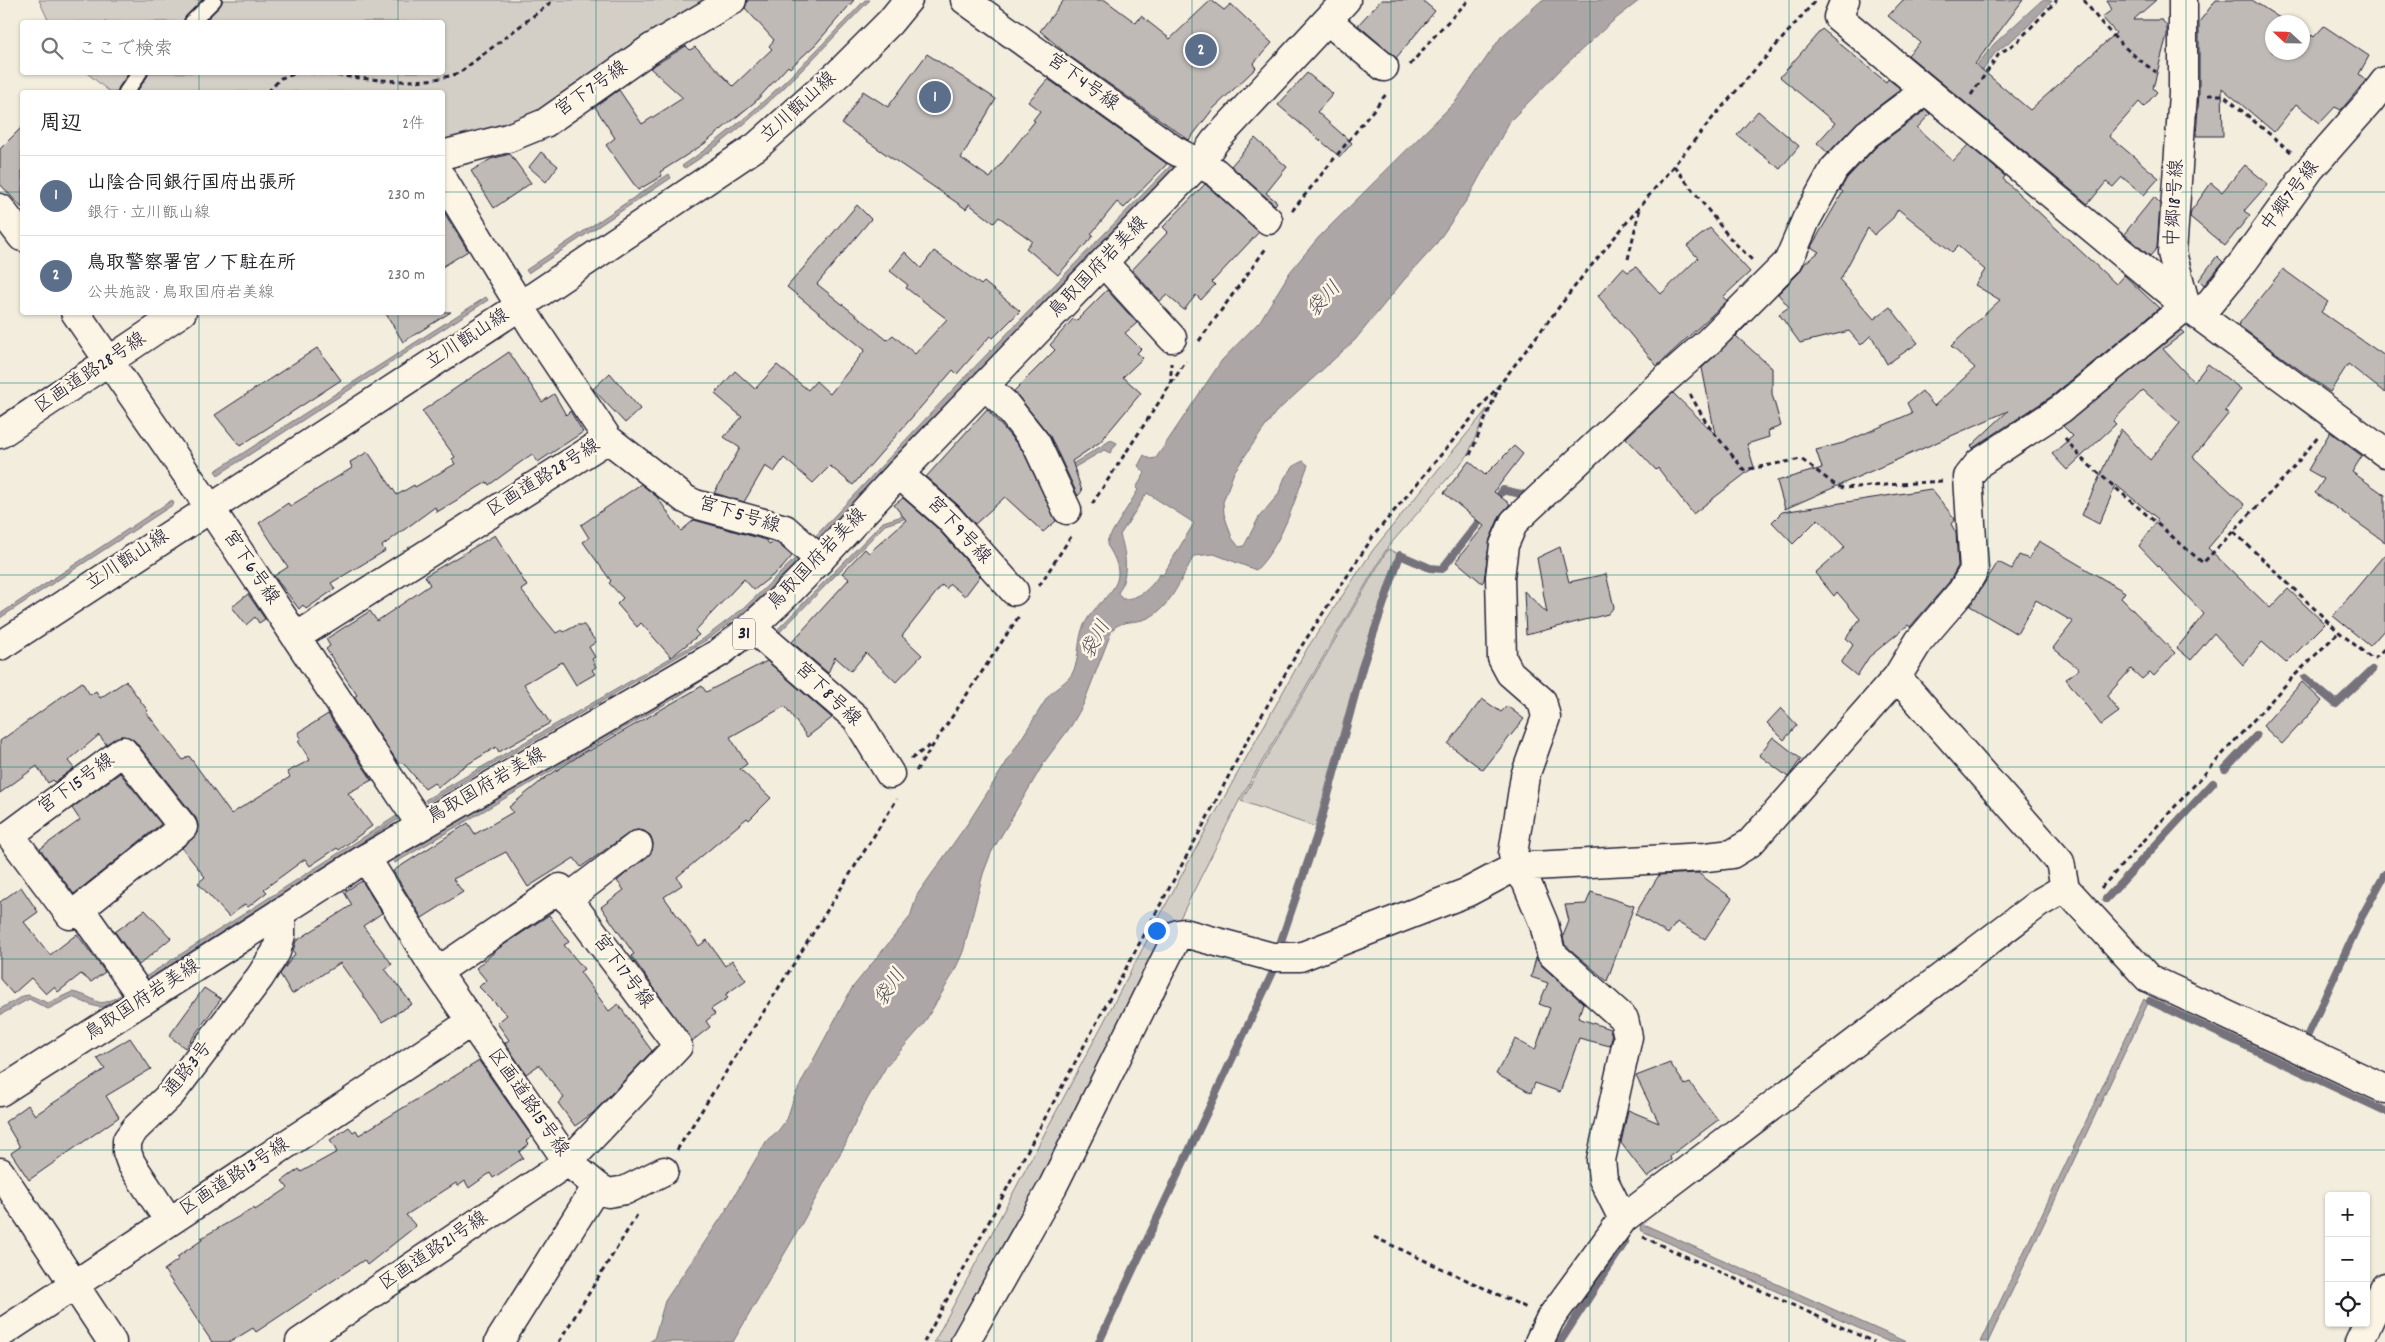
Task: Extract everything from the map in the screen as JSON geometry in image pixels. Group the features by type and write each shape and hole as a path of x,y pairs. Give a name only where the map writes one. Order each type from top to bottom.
{"street":[{"name":"宮下7号線","path":"445,154 508,138 545,123 653,47 732,0"},
{"name":"立川甑山線","path":"0,646 520,306 757,146 839,73 890,22 908,0"},
{"name":"宮下4号線","path":"965,0 1174,150 1200,162 1215,172 1275,227"},
{"name":"鳥取国府岩美線","path":"0,1092 366,858 719,653 752,628 820,560 899,474 1200,162 1215,141 1346,0"},
{"path":"1845,0 1838,18 1925,91 2193,311 2385,453"},
{"name":"中郷18号線","path":"2182,0 2183,90 2172,252 2193,311"},
{"path":"1328,21 1394,75"},
{"name":"中郷7号線","path":"1968,479 1979,463 2061,409 2193,311 2244,261 2310,169 2370,102 2385,81"},
{"path":"1620,1223 1603,1179 1601,1160 1628,1037 1624,1019 1551,954 1544,924 1526,881 1515,867 1512,854 1525,776 1546,717 1542,702 1510,673 1502,658 1500,577 1504,545 1514,522 1709,341 1788,262 1806,220 1834,169 1867,134 1925,91"},
{"name":"区画道路28号線","path":"296,637 608,440 520,306 445,183"},
{"path":"0,208 20,234"},
{"path":"1104,263 1187,346"},
{"name":"宮下6号線","path":"77,315 210,508 421,826"},
{"name":"区画道路28号線","path":"0,434 109,363 178,315"},
{"path":"984,386 1005,404 1036,443 1077,516"},
{"name":"宮下5号線","path":"608,440 685,499 704,507 785,529 820,560"},
{"name":"宮下9号線","path":"899,474 948,517 1024,597"},
{"path":"966,1342 1053,1186 1178,934 1184,933 1272,957 1300,957 1468,892 1515,867 1732,854 1750,843 1897,677 1919,641 1962,591 1974,570 1968,479"},
{"name":"宮下8号線","path":"752,628 856,718 901,780"},
{"path":"1897,677 2060,862 2074,898 2148,978 2385,1089"},
{"name":"宮下15号線","path":"123,751 183,827 80,909 70,914 10,835 123,751"},
{"path":"437,972 560,888 567,898 638,845"},
{"name":"区画道路15号線","path":"366,858 437,972 568,1162 597,1186"},
{"name":"宮下17号線","path":"567,898 678,1046 568,1162"},
{"path":"1544,1330 1620,1223 2039,903 2074,898"},
{"path":"80,909 144,1000"},
{"name":"通路3号","path":"169,1221 131,1163 127,1152 127,1140 135,1129 171,1094 260,977 281,935 281,912"},
{"name":"区画道路13号線","path":"0,1334 471,1022"},
{"name":"区画道路21号線","path":"300,1342 568,1162"},
{"path":"499,1342 597,1186 608,1193 626,1190 664,1171"},
{"path":"0,1172 112,1342"},
{"path":"2359,1342 2385,1287"}],"lane":[{"path":"194,20 214,0"},
{"path":"127,90 138,75"}],"path":[{"path":"337,75 408,81 441,79 459,73 554,0"},
{"path":"664,1171 901,780 1024,597 1187,346 1275,227 1310,186 1394,75 1469,0"},
{"path":"924,1342 1241,752 1298,653 1374,535 1501,383 1582,277 1640,206 1816,0"},
{"path":"1956,117 1999,54 2018,41 2057,0"},
{"path":"2084,0 2112,36 2131,54 2183,90 2223,95 2310,169"},
{"path":"270,90 281,78 291,75"},
{"path":"1674,166 1730,237 1772,278"},
{"path":"1628,259 1640,206"},
{"path":"1676,370 1707,424 1744,470 1801,459 1834,484 1843,488 1968,479"},
{"path":"1470,455 1501,383"},
{"path":"2048,417 2082,459 2203,563 2301,459 2334,416"},
{"path":"2234,532 2339,632 2371,658 2375,658 2385,648"},
{"path":"2074,898 2339,632"},
{"path":"559,1342 639,1212"},
{"path":"1620,1223 1874,1342"},
{"path":"1374,1237 1544,1330"}],"shaded area":[{"path":"39,0 721,0 532,122 445,146 445,90 108,90 89,75 445,75 445,20 48,20"},
{"path":"1487,409 1468,455 1387,548 1240,799 960,1342 934,1342 1196,848 1308,647 1373,550"},
{"path":"1388,549 1398,554 1358,668 1315,827 1241,801"}],"water":[{"path":"865,0 870,0 759,111 711,151 685,168 682,166 732,129 755,109 822,45"},
{"name":"袋川","path":"1542,0 1640,0 1613,21 1565,65 1510,121 1468,198 1434,247 1355,340 1275,413 1234,472 1223,502 1224,514 1232,538 1239,547 1244,546 1259,517 1278,495 1285,477 1295,465 1303,461 1308,465 1281,534 1274,547 1256,570 1214,554 1194,556 1175,591 1163,607 1148,618 1120,624 1112,630 1083,705 1071,726 1045,761 991,853 983,874 963,952 953,974 923,1025 886,1067 861,1110 845,1145 796,1234 733,1342 649,1342 654,1339 665,1301 725,1212 767,1140 778,1131 787,1119 803,1079 852,988 910,917 917,895 970,820 1047,698 1073,673 1082,630 1088,618 1116,583 1118,573 1115,560 1107,545 1108,539 1138,490 1136,488 1145,473 1138,466 1144,455 1150,459 1156,458 1222,360 1260,321 1290,272 1318,238 1456,101 1501,37","holes":["1147,493 1194,523 1163,575 1160,574 1149,588 1140,595 1122,599 1118,593 1124,579 1125,564 1124,549 1120,535"]},
{"path":"2042,0 2052,1 2023,31 1995,53 1957,108 1952,95 1994,44"},
{"path":"1175,161 1178,164 810,547 808,544 962,380"},
{"path":"669,174 671,178 528,273 526,270"},
{"path":"486,297 488,300 218,475 215,471"},
{"path":"1111,440 1117,443 1110,453 1104,450 1060,476 1058,473"},
{"path":"172,500 174,504 0,618 0,614"},
{"path":"924,509 925,512 885,525 775,637 772,635 883,522"},
{"path":"804,550 807,552 749,608 710,638 427,803 425,800 703,639 745,607"},
{"path":"752,643 754,646 679,696 395,863 393,860"},
{"path":"398,815 400,818 141,984 139,981"},
{"path":"127,991 129,994 112,1004 101,1007 90,1005 72,997 48,1009 29,999 0,1015 0,1009 23,996 29,995 48,1003 72,992 103,1003"},
{"path":"2144,999 2148,1003 1988,1342 1981,1342"},
{"path":"1641,1223 1906,1342 1889,1342 1640,1230"}],"building":[{"path":"748,0 854,0 816,44 790,68 788,66 756,101 704,144 660,172 662,176 638,190 606,145 615,138 595,107 619,90 642,124 683,98 650,68 686,46 690,50 695,47 733,86 772,49 769,46 774,40 745,8"},
{"path":"1064,0 1105,0 1136,23 1141,16 1170,39 1211,0 1224,10 1231,4 1272,43 1253,64 1256,68 1213,109 1189,140 1068,55 1040,31"},
{"path":"1381,0 1422,0 1435,11 1396,58 1358,25"},
{"path":"1903,0 2023,0 1975,64 2030,110 2116,33 2102,17 2112,10 2107,0 2156,0 2133,20 2162,20 2167,26 2167,35 2153,88 2157,92 2144,107 2139,102 2109,136 2159,178 2144,195 2122,177 2113,187 2106,182 2088,204 1908,55 1920,42 1888,16"},
{"path":"2216,0 2252,0 2275,15 2265,15 2265,60 2310,60 2310,38 2312,35 2314,37 2324,26 2369,56 2359,74 2366,80 2341,110 2335,107 2320,123 2296,104 2274,132 2222,88 2223,136 2196,136 2199,94 2199,22"},
{"path":"1822,29 1886,82 1888,79 1901,89 1858,122 1828,153 1817,143 1835,123 1780,77"},
{"path":"927,54 996,99 961,158 990,178 1035,121 1033,120 1040,111 1028,102 1048,79 1167,164 1124,208 1117,202 1091,234 1093,236 1058,275 1026,248 1032,241 999,217 994,223 969,204 966,209 842,124 863,91 888,107"},
{"path":"1307,73 1333,94 1317,112 1352,143 1340,157 1278,105"},
{"path":"1926,110 1930,114 1917,128 1953,161 1968,145 2005,176 2003,179 2116,284 2124,275 2159,308 2052,396 1973,448 1971,446 2008,411 1785,509 1777,481 1822,468 1816,450 1843,443 1912,413 1907,403 1922,391 1934,406 1975,368 1951,346 2000,300 1975,285 1985,270 1958,246 1952,252 1898,209 1893,218 1874,235 1868,228 1840,280 1874,319 1890,307 1918,343 1887,364 1871,335 1861,345 1849,331 1800,343 1779,314 1789,307 1778,294 1799,273 1805,263 1819,252 1811,247 1843,192 1840,190 1847,178 1877,146"},
{"path":"1758,111 1799,146 1780,169 1737,135"},
{"path":"20,129 20,206 0,184 0,149"},
{"path":"1255,138 1287,167 1266,193 1277,202 1275,205 1231,166"},
{"path":"541,152 558,166 546,182 529,167"},
{"path":"510,154 531,183 494,208 471,171 491,159"},
{"path":"2245,165 2268,184 2244,211 2250,215 2225,246 2190,217 2191,211 2211,183 2222,192"},
{"path":"1205,184 1259,232 1212,282 1215,285 1201,300 1196,295 1184,310 1167,295 1160,301 1132,270 1168,232 1163,227"},
{"path":"2154,197 2160,203 2157,248 2150,256 2124,234"},
{"path":"857,205 871,219 817,284 887,340 893,335 915,354 947,319 906,288 908,285 890,271 905,252 921,268 934,251 981,285 984,282 1020,311 993,338 990,336 957,374 953,370 853,485 830,466 813,483 784,458 774,472 765,466 744,502 714,493 740,448 724,437 742,417 715,394 735,371 755,389 777,365 808,390 816,381 830,394 865,350 787,287"},
{"path":"445,214 468,251 445,265"},
{"path":"1710,228 1750,272 1723,297 1727,301 1657,366 1598,296 1623,268 1628,272 1636,267 1661,294 1698,258 1687,246"},
{"path":"2217,256 2223,262 2204,285 2199,280"},
{"path":"2283,269 2328,302 2321,312 2385,356 2385,393 2348,364 2330,392 2238,325"},
{"path":"1107,290 1137,323 1125,333 1141,349 1137,353 1143,358 1123,377 1141,393 1100,442 1072,461 1082,491 1078,496 1050,436 1014,391 1055,350 1050,345 1073,319 1076,321"},
{"path":"445,312 451,312 403,342 387,315 445,315"},
{"path":"1748,324 1736,336 1772,368 1772,394 1781,426 1768,431 1769,437 1747,444 1754,467 1693,514 1658,468 1656,470 1626,438 1673,393 1715,434 1702,368"},
{"path":"2181,330 2184,333 2163,349 2194,382 2208,364 2241,389 2225,411 2229,413 2193,457 2245,505 2208,548 2270,608 2288,589 2325,624 2286,663 2262,642 2243,665 2214,633 2191,660 2177,648 2204,614 2139,546 2158,519 2116,485 2099,524 2082,515 2121,429 2150,460 2180,423 2143,390 2113,421 2116,424 2067,470 2052,454 2073,436 2063,426"},
{"path":"317,348 341,380 240,446 215,415"},
{"path":"509,352 542,402 554,394 566,415 570,411 583,432 538,462 532,454 489,485 487,482 437,512 435,507 382,546 385,551 331,583 335,589 306,609 303,605 299,609 274,576 288,567 259,523 288,503 290,506 352,468 350,462 368,452 397,495 455,464 452,459 455,457 422,411"},
{"path":"610,373 640,409 625,423 593,389"},
{"path":"987,409 1023,451 1056,521 1043,532 1005,497 975,524 958,505 926,477"},
{"path":"2330,432 2362,456 2352,472 2385,495 2385,542 2315,493 2324,479 2308,470"},
{"path":"1514,446 1523,454 1494,492 1510,504 1500,515 1490,539 1482,583 1456,561 1484,526 1444,493 1469,461 1485,475"},
{"path":"641,484 657,497 681,531 694,520 766,540 770,545 773,542 777,543 792,556 782,568 754,590 744,579 695,631 699,635 671,657 641,623 637,627 617,604 623,598 609,583 611,581 583,542 589,538 581,525"},
{"path":"1931,489 1955,519 1951,524 1956,533 1958,566 1949,582 1910,627 1908,625 1869,657 1857,676 1841,663 1853,645 1846,638 1860,619 1837,592 1834,596 1815,573 1845,547 1818,519 1793,544 1772,522 1782,512"},
{"path":"903,498 937,528 980,576 965,596 950,584 946,589 942,585 902,636 922,655 896,682 866,653 851,671 835,657 828,673 792,642 849,579 842,573 865,549 869,553 906,520 894,505"},
{"path":"495,535 527,586 521,590 556,633 562,630 564,632 577,625 584,625 596,642 589,647 595,657 592,659 596,667 592,670 595,674 576,685 562,662 524,684 550,723 499,752 496,747 460,769 438,787 434,783 425,789 406,766 402,763 399,764 354,697 357,695 326,649 330,646 326,639 370,611 377,621 430,585 425,576"},
{"path":"2039,541 2125,592 2121,598 2175,653 2154,676 2150,672 2142,679 2131,669 2107,696 2119,712 2101,725 2066,679 2079,669 2053,648 2073,622 2036,600 2017,634 1970,606 1998,562 2012,569 2019,555 2029,559"},
{"path":"1560,547 1569,582 1606,574 1614,607 1608,614 1526,635 1524,591 1547,613 1537,558"},
{"path":"2385,554 2385,629 2370,646 2333,616"},
{"path":"248,594 265,619 259,623 255,617 246,625 232,607"},
{"path":"767,661 832,718 807,737 785,706 730,737 747,764 740,769 771,798 749,820 747,818 677,877 682,885 664,897 699,946 707,940 725,966 732,960 746,980 725,995 728,998 711,1009 715,1014 706,1021 710,1027 692,1041 631,956 634,954 601,907 624,890 617,881 652,851 653,843 650,835 644,831 637,830 629,833 581,867 574,858 528,887 506,852 453,879 463,892 422,918 393,871 468,823 475,834 513,812 509,807 545,778 588,750 702,686 706,692"},
{"path":"126,681 148,711 146,712 183,760 189,756 231,814 290,777 287,772 310,760 298,741 301,738 298,733 328,714 372,780 348,793 372,826 339,850 337,848 310,866 305,859 264,889 267,892 248,907 245,904 229,917 198,883 205,877 182,848 197,833 198,825 196,818 135,741 129,737 121,736 106,744 99,735 68,761 74,768 55,782 53,780 48,783 37,766 0,793 0,741 82,682 90,695 96,691 100,698"},
{"path":"2302,682 2322,701 2282,744 2263,726"},
{"path":"1482,699 1501,712 1507,706 1524,719 1483,770 1448,744"},
{"path":"1781,708 1797,725 1784,740 1767,723"},
{"path":"1773,737 1801,759 1788,777 1759,755"},
{"path":"120,773 161,824 74,894 40,849 80,820 72,808"},
{"path":"1698,873 1732,898 1705,939 1677,922 1668,934 1635,914 1659,875"},
{"path":"362,881 382,913 363,926 392,964 385,969 412,1004 382,1022 340,963 292,994 280,974 295,954 293,951 296,941 352,905 344,892"},
{"path":"21,887 38,912 24,922 50,955 77,934 105,972 91,982 81,974 58,992 54,987 46,994 31,978 13,994 0,979 0,902"},
{"path":"1591,892 1634,906 1607,981 1565,945 1563,936 1569,921 1565,905 1586,904"},
{"path":"145,910 171,938 139,965 115,932"},
{"path":"549,915 569,942 564,945 584,969 580,972 609,1011 618,1004 652,1051 593,1113 575,1126 558,1103 564,1098 539,1065 526,1074 505,1043 509,1040 497,1023 507,1015 479,987 486,980 476,968 499,948"},
{"path":"1536,958 1541,965 1583,1003 1578,1018 1610,1029 1612,1037 1610,1046 1579,1038 1560,1092 1535,1083 1531,1093 1496,1074 1515,1039 1535,1050 1550,1008 1539,1004 1548,983 1531,977"},
{"path":"204,988 221,999 185,1048 169,1036"},
{"path":"130,1038 151,1069 106,1096 119,1117 29,1180 11,1153 20,1147 5,1122 28,1105 35,1115 105,1069 97,1058"},
{"path":"479,1061 532,1137 526,1141 529,1144 519,1152 523,1158 493,1178 490,1173 469,1188 465,1181 458,1186 456,1183 406,1215 416,1226 367,1265 364,1260 256,1332 253,1328 230,1342 212,1342 164,1270 179,1259 177,1257 202,1240 201,1238 254,1208 255,1210 288,1188 282,1181 299,1169 301,1172 337,1152 330,1140 349,1127 353,1132 356,1130 359,1135"},
{"path":"1670,1063 1685,1085 1690,1083 1718,1120 1670,1156 1671,1160 1647,1177 1621,1143 1628,1110 1659,1123 1636,1076"}],"waterway":[{"path":"1494,503 1503,490 1530,496"},
{"path":"1279,947 1319,829 1363,665 1400,555 1430,568 1442,569 1485,514"},
{"path":"2305,678 2336,704 2372,670"},
{"path":"2225,769 2256,736"},
{"path":"2106,899 2213,783"},
{"path":"2300,1039 2305,1041 2361,918 2385,874"},
{"path":"1099,1342 1273,972"},
{"path":"2150,1001 2385,1111"},
{"path":"1560,1342 1625,1242"}],"place":[{"name":"鳥取警察署宮ノ下駐在所","path":"1201,50"},
{"name":"山陰合同銀行国府出張所","path":"935,97"}]}
